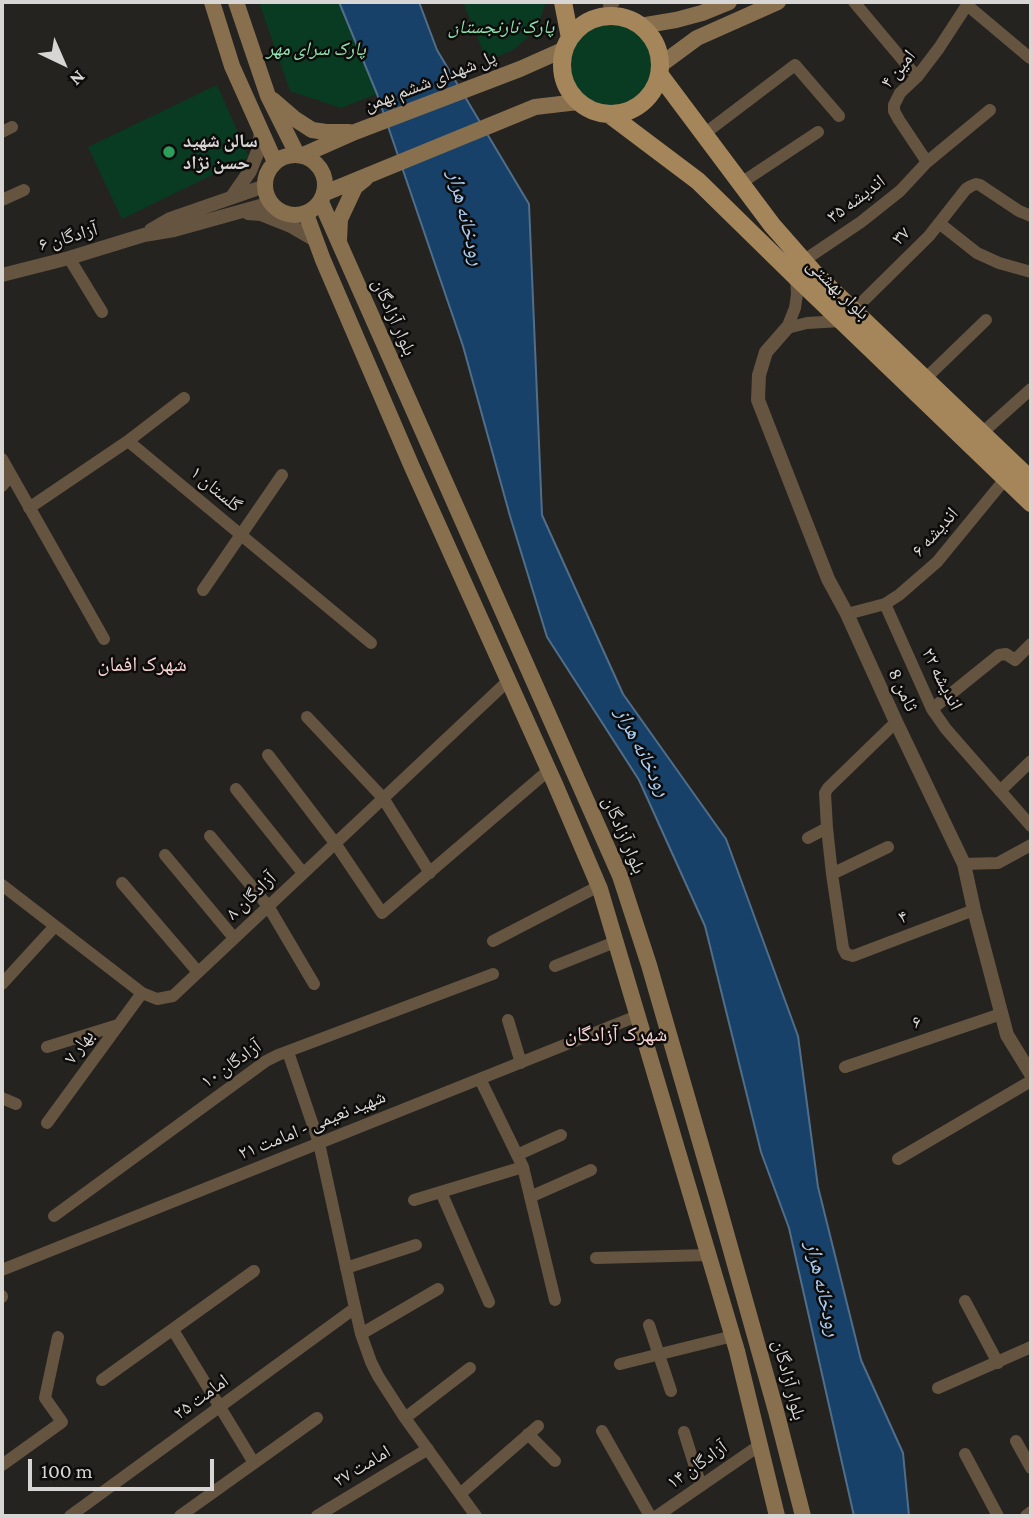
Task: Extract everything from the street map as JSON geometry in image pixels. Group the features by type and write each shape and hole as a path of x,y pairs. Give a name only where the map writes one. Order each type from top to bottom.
{"main road":[{"path":"212,2 232,66 275,162"},
{"path":"236,2 268,96 300,155"},
{"path":"563,2 567,43 562,63 563,77 569,91 579,102 598,112 623,112 636,107 654,87 659,70 654,43 640,26 612,6 604,16 579,28 567,43"},
{"path":"640,26 702,13 729,2"},
{"path":"659,70 697,38 778,2"},
{"name":"پل شهدای ششم بهمن","path":"300,155 520,69 567,43"},
{"name":"بلوار بهشتی","path":"659,70 772,225 800,269"},
{"path":"268,96 312,130 355,132"},
{"path":"323,197 535,107 579,102"},
{"name":"بلوار بهشتی","path":"610,114 698,181 800,269 815,274 847,316 1031,503"},
{"path":"300,155 314,160 322,169 326,181 323,197 314,209 306,214 287,214 278,210 267,195 267,173 275,162 285,156 300,155"},
{"path":"339,245 340,219 347,202 355,187 372,174"},
{"name":"بلوار آزادگان","path":"323,197 339,245 620,876 649,965 722,1217 803,1516"},
{"path":"306,214 416,475 598,886 733,1336 777,1516"},
{"name":"بلوار بهشتی","path":"847,316 925,379 1031,480"},
{"path":"416,475 438,466"},
{"path":"432,510 452,499"}],"street":[{"path":"854,2 917,77"},
{"path":"968,3 1030,58"},
{"name":"امین ۴","path":"927,162 894,111 895,100 939,48 968,3"},
{"path":"704,134 794,65 839,116"},
{"name":"اندیشه ۳۵","path":"800,269 900,191 927,162 990,110"},
{"path":"232,197 250,171 258,151 261,132"},
{"path":"741,183 818,132"},
{"name":"۳۷","path":"847,316 929,236 971,186 976,184 985,187 1018,211 1031,216"},
{"name":"آزادگان ۶","path":"144,235 170,219 265,186"},
{"path":"2,200 24,190"},
{"name":"آزادگان ۶","path":"2,275 271,203"},
{"path":"240,212 261,214 291,226 315,240"},
{"path":"939,223 977,253 999,263 1031,272"},
{"path":"69,258 102,312"},
{"path":"787,328 795,308 800,269"},
{"path":"787,328 847,316"},
{"path":"925,379 986,320"},
{"name":"ثامن 8","path":"787,328 766,352 759,375 758,400 828,579 964,864 1007,1035 1031,1074"},
{"path":"982,433 1031,389"},
{"path":"29,508 128,441 184,398"},
{"name":"گلستان ۱","path":"128,441 371,643"},
{"path":"2,459 104,639"},
{"path":"2,486 11,475"},
{"path":"203,590 282,475"},
{"name":"اندیشه ۶","path":"885,604 937,562 1006,478"},
{"path":"847,614 885,604"},
{"name":"اندیشه ۲۲","path":"885,604 932,709 946,729 1031,826"},
{"path":"932,709 999,655 1006,654 1015,660 1031,644"},
{"name":"آزادگان ۸","path":"142,993 157,999 173,996 509,680"},
{"path":"307,717 383,798 430,873"},
{"path":"888,847 832,874 825,793 896,722"},
{"path":"268,755 335,843 382,913 549,771"},
{"path":"1000,791 1031,761"},
{"path":"236,789 303,873"},
{"path":"808,838 827,828"},
{"path":"211,836 268,906 314,984"},
{"path":"964,864 998,863 1031,845"},
{"path":"165,855 234,938"},
{"name":"۴","path":"832,874 843,948 846,954 853,957 974,910"},
{"path":"122,883 198,972"},
{"path":"2,885 142,993"},
{"path":"493,941 598,886"},
{"path":"2,985 55,926"},
{"path":"555,965 615,942"},
{"name":"آزادگان ۱۰","path":"54,1216 266,1061 493,974"},
{"name":"بهار ۷","path":"47,1123 142,993"},
{"name":"۶","path":"845,1067 1001,1014"},
{"name":"شهید نعیمی - امامت ۲۱","path":"2,1270 637,1016"},
{"path":"508,1020 520,1063"},
{"path":"47,1047 119,1025"},
{"path":"288,1052 319,1143 361,1334 378,1376 476,1516"},
{"path":"480,1079 520,1161 555,1300"},
{"path":"898,1159 1031,1081"},
{"path":"2,1098 16,1104"},
{"path":"414,1200 520,1161 561,1135"},
{"path":"530,1197 590,1170"},
{"path":"441,1192 489,1302"},
{"path":"346,1268 416,1245"},
{"path":"596,1258 709,1255"},
{"path":"102,1381 254,1271"},
{"path":"361,1334 438,1289"},
{"path":"965,1301 998,1363"},
{"name":"امامت ۲۵","path":"70,1516 355,1308"},
{"path":"649,1325 671,1391"},
{"path":"173,1330 254,1463"},
{"path":"620,1364 733,1336"},
{"path":"2,1465 62,1423 45,1398 58,1337"},
{"path":"938,1388 1031,1347"},
{"path":"405,1418 470,1368"},
{"path":"180,1516 317,1418"},
{"path":"460,1494 533,1430 555,1461"},
{"path":"602,1431 650,1516"},
{"path":"684,1432 701,1486"},
{"path":"1016,1441 1031,1468"},
{"name":"آزادگان ۱۴","path":"657,1516 760,1445"},
{"name":"امامت ۲۷","path":"317,1516 428,1449"},
{"path":"965,1454 998,1516"},
{"path":"1026,1516 1031,1512"}],"green space":[{"name":"پارک سرای مهر","path":"259,2 339,2 377,94 341,108 290,91"},
{"name":"پارک نارنجستان","path":"463,2 546,2 537,29 513,50 487,61"},
{"path":"611,16 630,20 645,31 656,46 660,65 656,84 645,99 630,110 611,114 592,110 577,99 566,84 562,65 566,46 577,31 592,20"},
{"name":"سالن شهید حسن نژاد","path":"217,85 249,157 122,219 88,147"}],"water":[{"name":"رودخانه هراز","path":"339,2 419,2 437,50 529,204 542,515 623,694 726,839 798,1036 818,1187 861,1360 903,1453 909,1516 854,1516 789,1228 761,1152 705,926 639,780 547,637 463,346 377,94"}],"place":[{"name":"سالن شهید حسن نژاد","path":"169,152"}],"district":[{"name":"شهرک افمان","path":"142,665"},
{"name":"شهرک آزادگان","path":"616,1035"}]}
